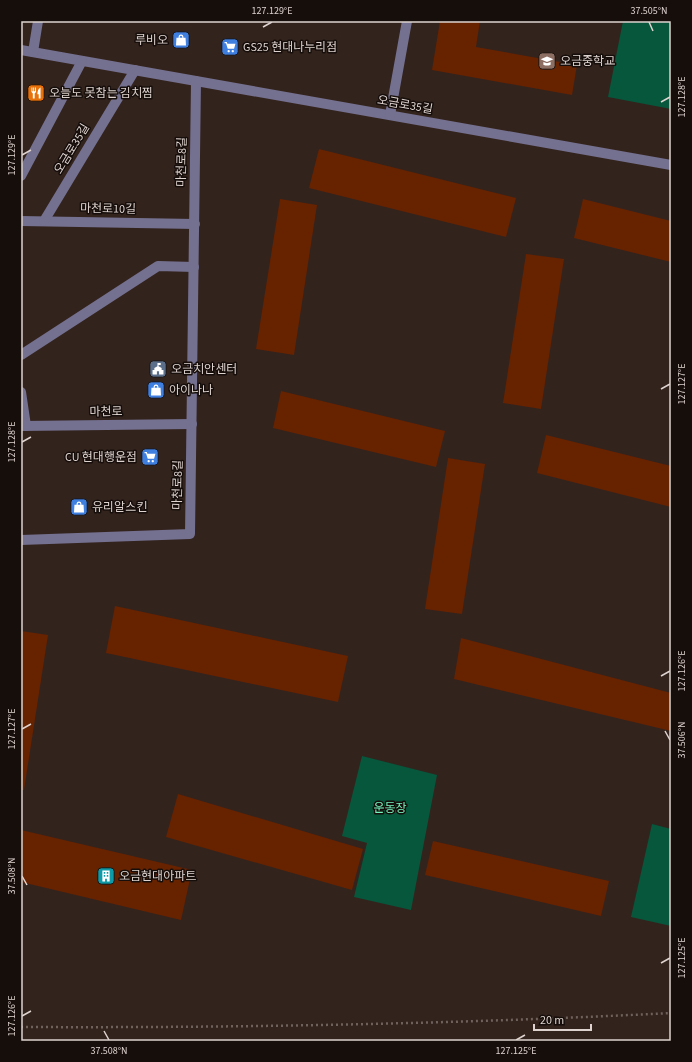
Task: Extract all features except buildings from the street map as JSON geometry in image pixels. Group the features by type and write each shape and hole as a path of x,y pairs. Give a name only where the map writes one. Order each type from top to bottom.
{"street":[{"path":"33,52 38,21"},
{"path":"390,115 407,21"},
{"name":"오금로35길","path":"21,50 671,165"},
{"path":"21,176 82,61"},
{"name":"오금로35길","path":"44,221 135,70"},
{"name":"마천로8길","path":"21,540 190,534 196,81"},
{"name":"마천로10길","path":"21,221 194,224"},
{"path":"21,355 158,266 194,267"},
{"path":"21,392 23,426"},
{"name":"마천로","path":"23,426 192,424"}],"path":[{"path":"21,1027 176,1028 581,1018 671,1013"}],"green space":[{"path":"623,21 671,21 671,109 608,97"},
{"name":"운동장","path":"362,756 437,775 411,910 354,897 367,843 342,836"},
{"path":"652,824 671,829 671,926 631,917"}],"place":[{"name":"루비오","path":"181,40"},
{"name":"GS25 현대나누리점","path":"230,47"},
{"name":"오금중학교","path":"547,61"},
{"name":"오늘도 못참는 김치찜","path":"36,93"},
{"name":"오금치안센터","path":"158,369"},
{"name":"아이나나","path":"156,390"},
{"name":"CU 현대행운점","path":"150,457"},
{"name":"유리알스킨","path":"79,507"},
{"name":"오금현대아파트","path":"106,876"}]}
